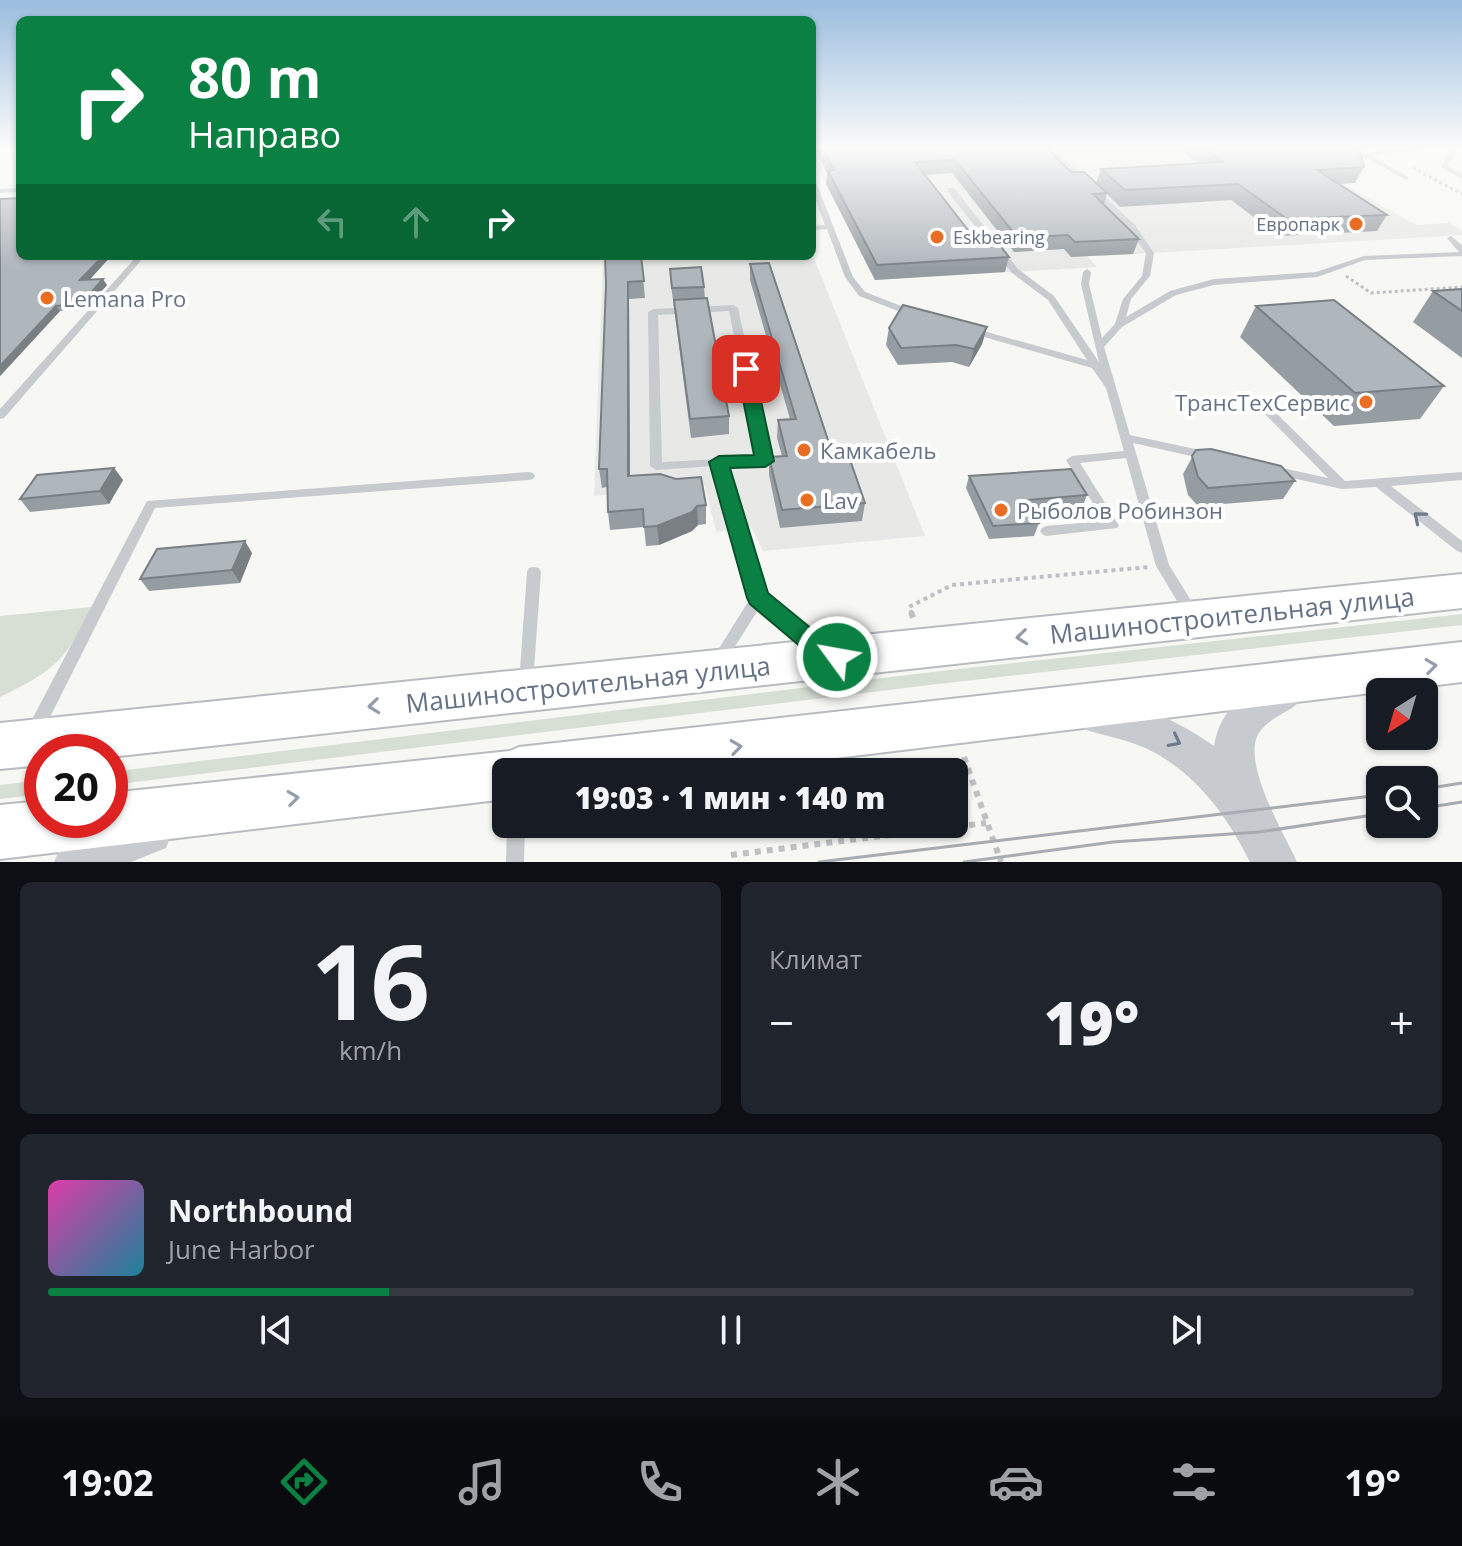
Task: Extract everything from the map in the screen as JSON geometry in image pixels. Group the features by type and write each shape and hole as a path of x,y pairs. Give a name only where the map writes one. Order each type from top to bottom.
{"main road":[{"name":"Машиностроительная улица","path":"14,745 1462,591"},
{"path":"640,758 1462,662"},
{"path":"128,818 492,776"},
{"path":"0,832 24,829"}],"street":[{"path":"1249,814 1233,756 1235,733 1247,715 1262,702 1311,680"},
{"path":"1046,711 1118,719 1188,748 1213,768 1249,814 1274,862"},
{"path":"77,862 215,807"}],"lane":[{"path":"1091,188 1132,227 1150,253 1146,276 1127,299 1119,325"},
{"path":"951,190 1015,271 1051,298 1109,386"},
{"path":"816,193 849,277 862,294 927,318"},
{"path":"816,228 829,227"},
{"path":"1451,238 1462,252"},
{"path":"1099,347 1119,325 1173,293 1214,282 1317,274 1364,258 1462,252"},
{"path":"0,416 137,260"},
{"path":"1087,272 1085,284 1109,386 1163,566 1196,619"},
{"path":"733,308 765,461 719,462 656,466 653,312 733,308"},
{"path":"957,326 1096,366"},
{"path":"1268,411 1343,485"},
{"path":"1125,438 1218,458"},
{"path":"1046,531 1113,525 1072,460 1130,454"},
{"path":"719,462 758,598 810,641 837,657"},
{"path":"1265,468 1343,485 1462,476"},
{"path":"14,745 151,504 529,476"},
{"path":"1378,482 1462,548"},
{"path":"525,690 534,572"},
{"path":"709,671 727,650 758,598"},
{"path":"515,862 516,838"}],"path":[{"path":"1334,268 1371,293 1462,287"},
{"path":"909,607 952,585 1163,566"},
{"path":"964,757 1001,862"},
{"path":"731,855 986,823"}],"shaded area":[{"path":"829,188 1026,188 1097,267 875,280"},
{"path":"1030,188 1352,188 1416,225 1449,223 1462,231 1462,235 1101,256"},
{"path":"603,260 815,260 925,536 763,551 751,527 716,532 705,486 594,496"},
{"path":"92,607 74,640 56,662 34,679 0,697 0,616"},
{"path":"1462,614 1462,625 938,684 128,783 128,770 932,672"},
{"path":"24,782 24,796 0,799 0,785"}],"building":[{"path":"837,188 935,188 975,239 994,238 1009,257 877,265"},
{"path":"978,188 1102,188 1107,193 1093,194 1139,239 1075,242 1068,235 1018,238"},
{"path":"1244,188 1345,188 1387,215 1287,219"},
{"name":"Lemana Pro","path":"16,198 16,260 99,260 80,280 103,279 81,304 56,306 0,366 0,199"},
{"path":"605,260 641,260 644,281 628,282 628,476 660,474 676,479 701,477 706,505 697,506 692,512 657,526 644,527 643,509 608,512 607,469 599,469"},
{"path":"769,263 832,452 847,451 865,503 782,510 769,457 787,456 778,420 796,419 750,264"},
{"path":"701,267 704,287 672,288 670,269"},
{"path":"1462,289 1462,311 1433,291"},
{"path":"707,298 729,416 690,419 674,300"},
{"path":"1334,300 1444,386 1355,393 1256,306"},
{"path":"903,305 987,327 974,349 956,345 901,348 889,328"},
{"path":"1211,449 1281,466 1295,481 1208,488 1198,477 1192,456 1196,450"},
{"path":"114,468 100,491 20,499 37,475"},
{"path":"1071,469 1087,495 1027,500 1039,523 993,526 969,476"},
{"path":"245,541 232,570 140,579 157,549"}],"tram line":[{"path":"1438,787 1462,783"},
{"path":"819,862 1366,797"},
{"path":"1438,806 1462,802"},
{"path":"964,862 1113,842 1259,832 1366,816"}],"place":[{"name":"Европарк","path":"1356,224"},
{"name":"Eskbearing","path":"937,237"},
{"name":"Lemana Pro","path":"47,298"},
{"name":"ТрансТехСервис","path":"1366,402"},
{"name":"Камкабель","path":"804,450"},
{"name":"Lav","path":"807,500"},
{"name":"Рыболов Робинзон","path":"1001,510"}],"route":[{"path":"746,369 765,461 719,462 758,598 810,641 837,657"}]}
